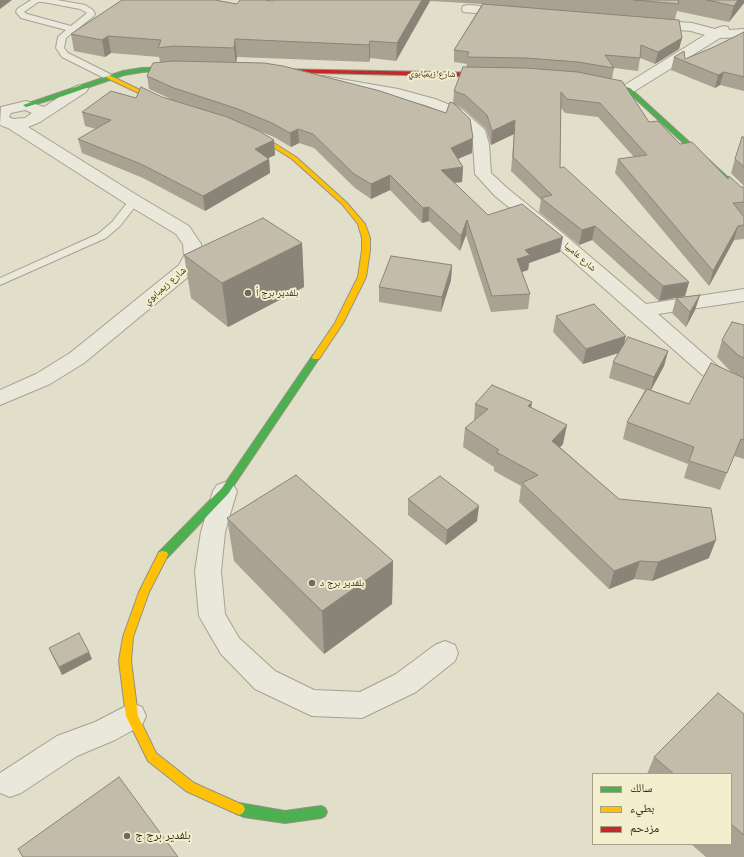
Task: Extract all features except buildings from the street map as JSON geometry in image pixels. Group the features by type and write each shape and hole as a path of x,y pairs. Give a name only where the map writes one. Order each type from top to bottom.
{"street":[{"path":"468,9 522,13"},
{"path":"628,89 716,34 744,19"},
{"path":"638,22 692,27 716,34 744,33"},
{"path":"81,89 28,122 4,119 6,110 13,106 81,89 109,77 142,70 190,69"},
{"name":"شارع زيمبابوي","path":"262,70 501,76"},
{"name":"شارع غامبيا","path":"262,70 352,84 398,93 430,102 458,113 477,130 481,144 483,174 501,192 553,234 714,374 744,389"},
{"path":"109,77 177,108"},
{"path":"590,82 628,89 744,196"},
{"name":"شارع زيمبابوي","path":"13,106 39,110 37,117 51,148"},
{"name":"شارع زيمبابوي","path":"0,398 43,379 77,358 187,268 193,256 192,244 183,230 4,119"},
{"path":"241,130 267,141 294,158 344,203 362,224 366,238 366,250 362,277 339,323 225,491 165,552 144,592 128,638 125,661 127,685 132,716 152,757 190,787 244,811 285,818 321,812"},
{"path":"641,311 744,295"},
{"path":"225,491 213,532 208,571 212,616 230,646 265,680 312,703 362,705 406,683 445,653"},
{"path":"10,783 67,746 105,731 132,716"}],"lane":[{"path":"41,0 36,0 21,9 20,12 24,16 72,29"},
{"path":"45,0 82,8 90,12 91,14 62,37 60,48 65,55 109,77"},
{"path":"0,282 102,236 116,224 134,201"}],"traffic: fast":[{"path":"26,105 61,95 123,73 142,70 180,69"},
{"path":"600,83 628,89 744,196"},
{"path":"163,555 225,491 316,357"},
{"path":"239,809 285,817 321,812"}],"traffic: slow":[{"path":"109,77 166,104"},
{"path":"248,133 267,141 294,158 344,203 361,224 366,238 366,250 362,277 339,323 316,357"},
{"path":"163,555 144,592 128,637 125,661 132,716 152,757 190,787 239,809"}],"traffic: jam":[{"path":"274,70 490,75"}],"place":[{"name":"بلفدير برج أ","path":"248,293"},
{"name":"بلفدير برج د","path":"312,583"},
{"name":"بلفدير برج ج","path":"127,836"}]}
